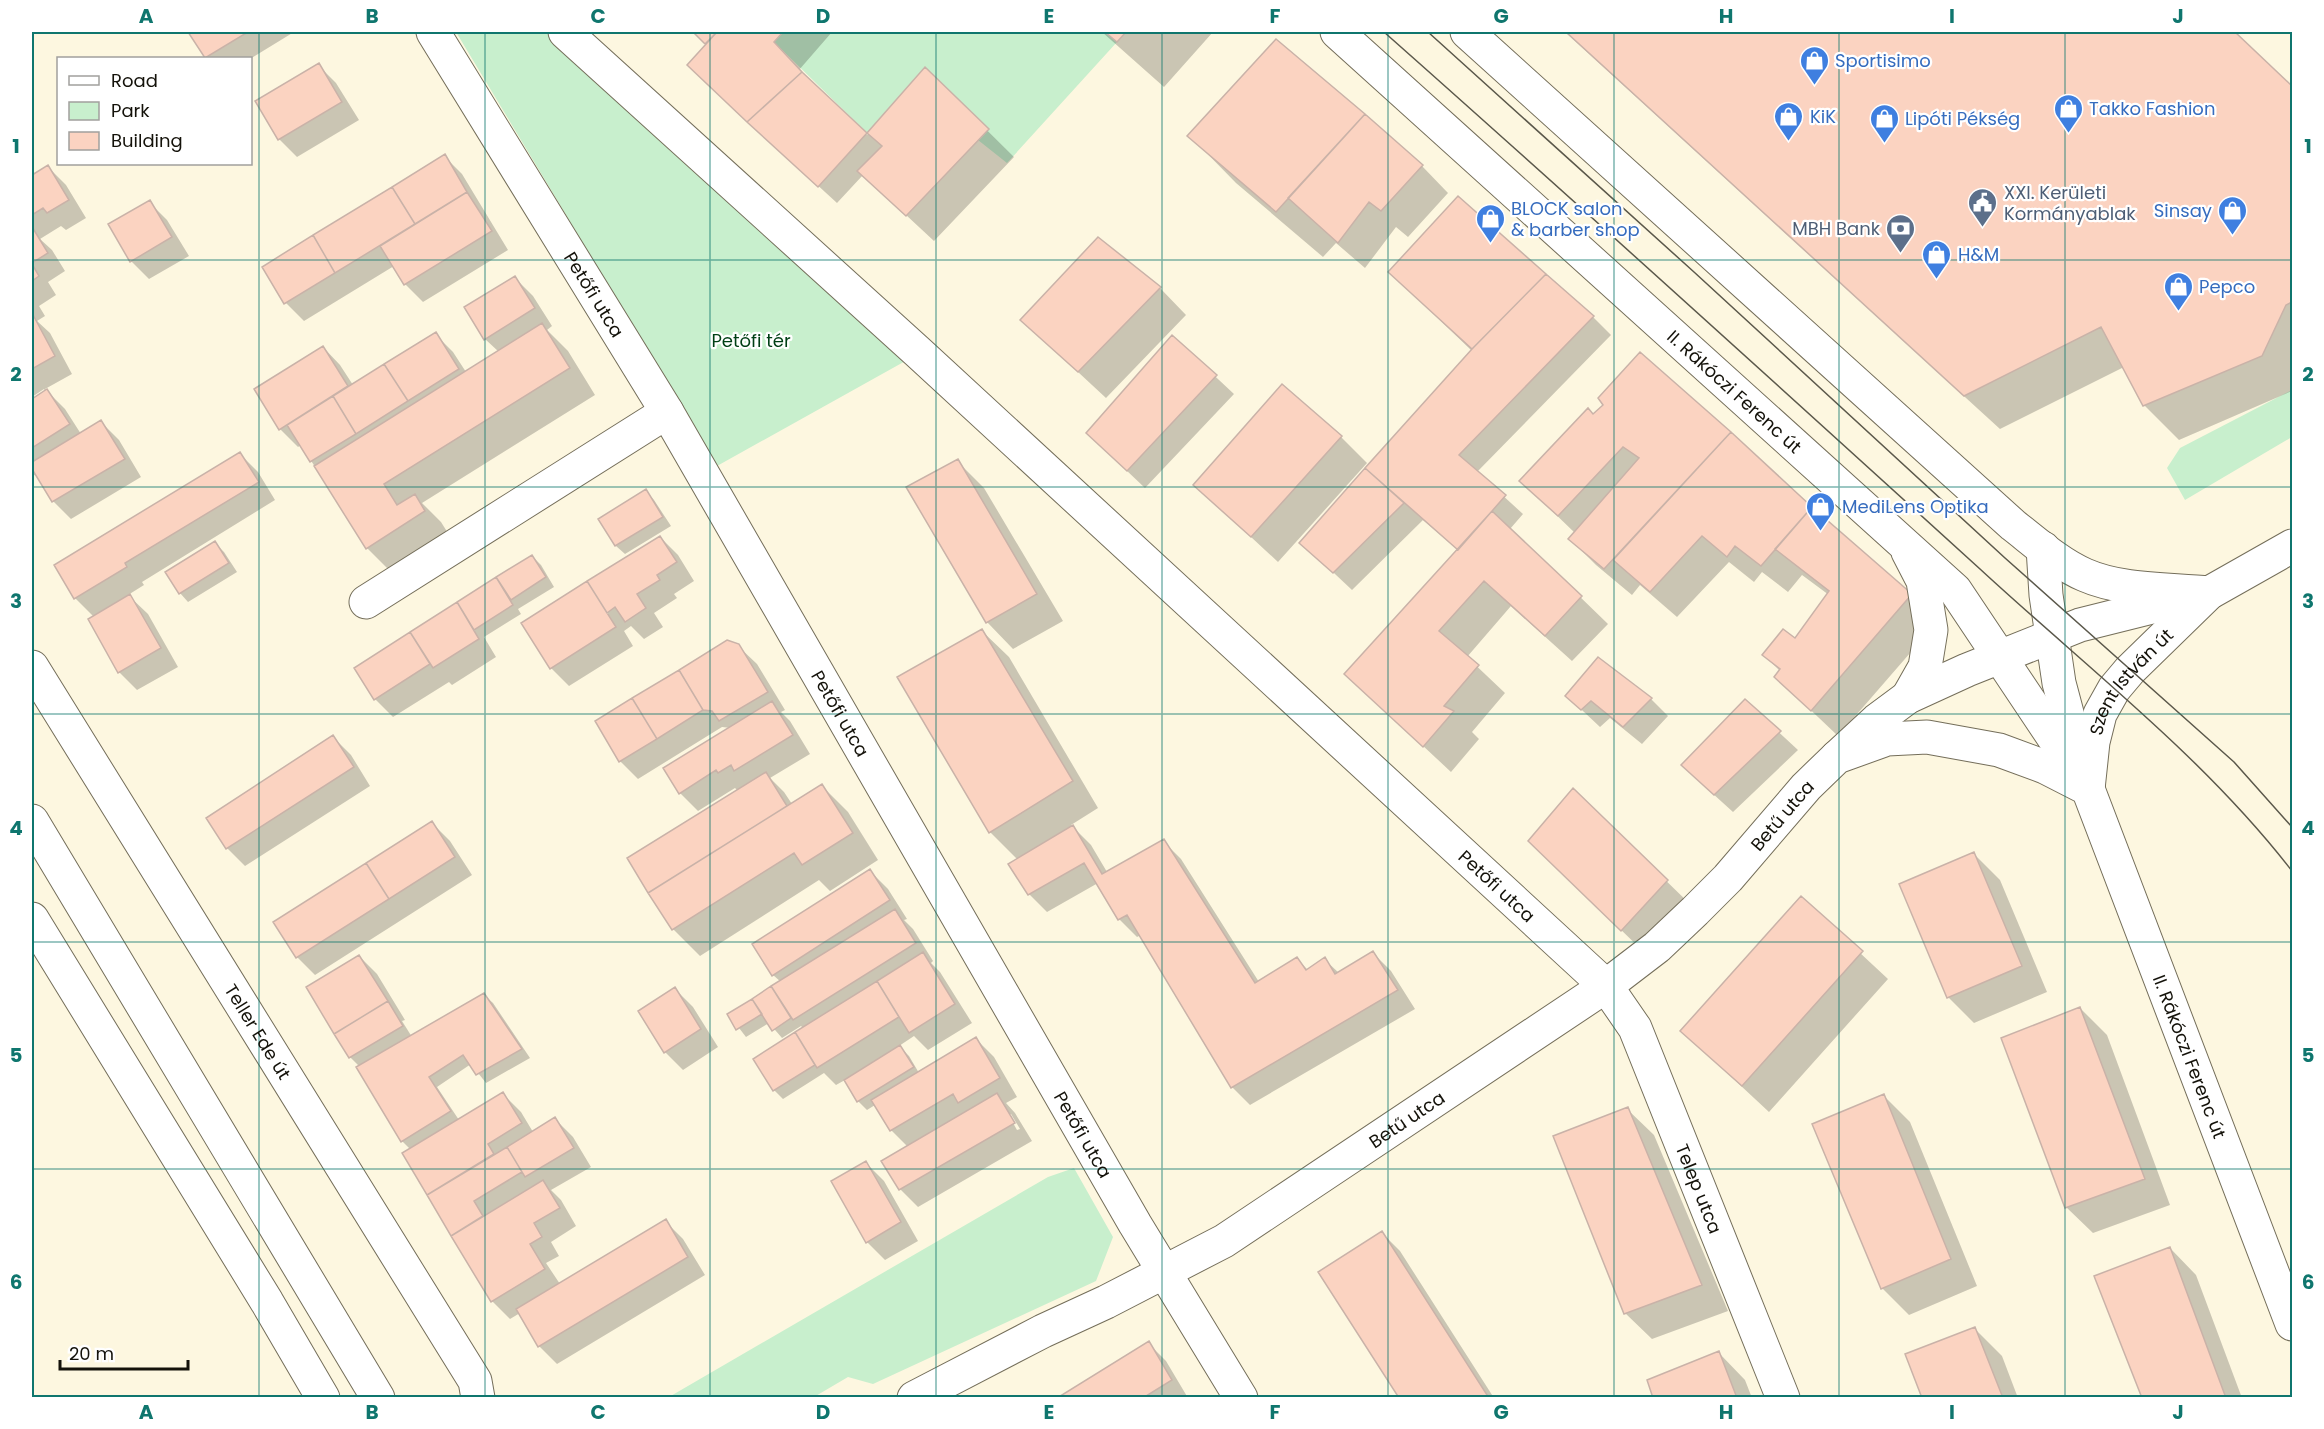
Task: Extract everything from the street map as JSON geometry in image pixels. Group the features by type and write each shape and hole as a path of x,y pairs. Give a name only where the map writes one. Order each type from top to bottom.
{"street":[{"name":"Petőfi utca","path":"434,32 667,412 1165,1273 1241,1398"},
{"name":"Petőfi utca","path":"566,32 919,353 1606,986"},
{"name":"II. Rákóczi Ferenc út","path":"1337,32 1955,590 2088,789"},
{"path":"1467,32 2013,525 2043,548 2083,575 2109,584 2209,593"},
{"path":"366,602 667,412"},
{"path":"1903,543 1923,581 1931,630 1925,667 1908,697"},
{"name":"Szent István út","path":"2088,789 2093,742 2100,714 2114,689 2130,670 2209,593 2292,546"},
{"name":"II. Rákóczi Ferenc út","path":"2043,548 2046,595 2059,683 2088,789 2292,1324"},
{"name":"Szent István út","path":"2053,635 2080,625 2209,593"},
{"name":"Betű utca","path":"914,1398 1043,1331 1165,1273 1224,1241 1606,986 1657,947 1695,911 1728,878 1806,787 1877,720 1908,697 2053,635"},
{"name":"Teller Ede út","path":"32,667 475,1381 478,1398"},
{"name":"Betű utca","path":"1837,758 1887,739 1927,737 2000,750 2045,767 2088,789"},
{"path":"32,821 378,1398"},
{"path":"32,919 267,1302 323,1398"},
{"name":"Telep utca","path":"1606,986 1635,1028 1783,1398"}],"green space":[{"name":"Petőfi tér","path":"456,32 550,32 909,359 717,466"},
{"path":"783,32 1105,32 1117,42 1007,163 978,140 867,133 774,42"},
{"path":"2292,390 2292,437 2185,500 2167,468 2180,448"},
{"path":"1074,1168 1113,1237 1096,1281 873,1384 848,1377 814,1397 669,1397 1048,1177"}],"building":[{"path":"188,32 248,32 207,57 204,57"},
{"path":"693,32 717,32 705,44"},
{"path":"717,32 783,32 774,42 802,72 747,122 687,65"},
{"path":"1105,32 1126,32 1117,42"},
{"path":"1566,32 2235,32 2292,86 2292,302 2286,305 2262,356 2143,406 2101,327 1964,396"},
{"path":"1276,39 1365,114 1276,212 1187,136"},
{"path":"319,63 342,102 278,140 255,101"},
{"path":"925,67 989,129 906,216 857,171 882,146 867,133"},
{"path":"802,72 867,133 818,187 747,122"},
{"path":"1365,114 1423,165 1381,211 1369,202 1338,243 1288,198"},
{"path":"445,154 467,192 415,224 392,187"},
{"path":"48,165 69,200 47,213 43,208 32,215 32,175"},
{"path":"392,187 415,224 335,273 313,235"},
{"path":"467,192 492,231 404,285 380,246"},
{"path":"1458,196 1546,274 1472,349 1388,272"},
{"path":"150,200 172,237 130,262 108,224"},
{"path":"34,230 48,253 32,263 32,232"},
{"path":"313,235 335,273 284,304 262,267"},
{"path":"1098,237 1161,287 1078,372 1020,320"},
{"path":"32,264 39,276 32,281"},
{"path":"1546,274 1594,316 1459,455 1506,495 1458,550 1365,468 1472,349"},
{"path":"515,276 535,308 484,340 464,307"},
{"path":"32,313 55,356 32,369"},
{"path":"542,323 570,368 384,484 397,505 415,494 425,511 366,549 314,466"},
{"path":"436,332 459,369 408,401 384,364"},
{"path":"1172,335 1217,375 1127,471 1086,433"},
{"path":"323,346 348,386 279,430 254,389"},
{"path":"1640,352 1731,432 1604,569 1568,539 1639,458 1623,447 1558,516 1519,481 1588,408 1593,414 1603,405 1598,398"},
{"path":"384,364 408,401 356,434 333,396"},
{"path":"1282,384 1342,436 1251,537 1193,485"},
{"path":"47,389 70,424 32,448 32,399"},
{"path":"333,396 356,434 310,462 287,425"},
{"path":"101,420 125,459 52,502 32,469 32,462"},
{"path":"1731,432 1812,507 1761,566 1735,546 1727,557 1702,536 1650,592 1613,560"},
{"path":"240,452 259,482 125,563 127,567 74,599 54,565"},
{"path":"958,459 1037,594 986,623 906,487"},
{"path":"1365,468 1404,503 1333,573 1299,543"},
{"path":"646,489 663,517 615,546 598,519"},
{"path":"1812,507 1912,594 1811,711 1774,677 1780,669 1762,655 1783,629 1795,638 1829,591 1775,549"},
{"path":"1492,511 1582,596 1545,636 1484,581 1439,631 1479,665 1444,706 1454,711 1423,747 1344,674"},
{"path":"660,536 677,562 657,575 660,580 637,594 646,608 625,622 615,607 607,613 587,581"},
{"path":"215,541 229,563 179,594 165,572"},
{"path":"532,555 546,577 511,600 496,577"},
{"path":"496,577 513,605 474,630 457,602"},
{"path":"587,581 616,627 550,669 521,623"},
{"path":"130,594 161,648 118,673 88,619"},
{"path":"457,602 479,639 433,668 410,632"},
{"path":"982,629 1073,781 989,833 897,677"},
{"path":"410,632 430,664 374,700 354,668"},
{"path":"727,640 739,644 768,692 719,721 712,711 703,710 679,670"},
{"path":"1598,657 1652,698 1623,727 1591,701 1581,710 1565,696"},
{"path":"679,670 703,710 657,739 632,698"},
{"path":"632,698 657,739 619,762 595,721"},
{"path":"1745,699 1781,731 1714,795 1681,765"},
{"path":"772,701 793,735 734,771 731,765 718,773 716,770 679,794 663,768"},
{"path":"333,735 354,767 226,849 206,818"},
{"path":"766,772 787,806 648,893 627,858"},
{"path":"822,784 853,833 802,865 794,853 672,930 648,893"},
{"path":"1573,788 1668,880 1621,931 1528,841"},
{"path":"432,821 455,857 389,899 366,863"},
{"path":"1073,825 1102,874 1164,839 1255,983 1297,957 1306,970 1325,957 1335,974 1373,951 1398,990 1231,1088 1127,915 1118,920 1084,863 1028,895 1008,864"},
{"path":"1974,852 2022,966 1947,998 1899,884"},
{"path":"366,863 389,899 296,958 273,922"},
{"path":"870,869 890,900 772,976 752,944"},
{"path":"1801,896 1863,951 1742,1086 1680,1031"},
{"path":"895,909 916,943 793,1020 771,986"},
{"path":"923,952 955,1004 909,1033 877,981"},
{"path":"359,955 388,1001 334,1034 306,987"},
{"path":"877,981 899,1017 817,1068 795,1032"},
{"path":"771,986 791,1018 772,1031 752,999"},
{"path":"675,987 701,1029 664,1053 638,1011"},
{"path":"484,993 522,1049 476,1075 463,1055 429,1077 451,1111 401,1142 356,1067"},
{"path":"752,999 762,1014 736,1030 727,1014"},
{"path":"388,1001 403,1026 349,1058 334,1034"},
{"path":"2080,1007 2145,1179 2065,1208 2001,1038"},
{"path":"795,1032 815,1065 773,1091 753,1059"},
{"path":"976,1037 1000,1078 958,1103 953,1094 890,1131 871,1100"},
{"path":"900,1045 914,1067 857,1102 844,1080"},
{"path":"503,1092 522,1123 488,1144 494,1154 427,1195 402,1153"},
{"path":"997,1093 1015,1123 899,1190 881,1161"},
{"path":"1884,1094 1951,1259 1881,1289 1812,1124"},
{"path":"1628,1107 1702,1285 1624,1314 1553,1136"},
{"path":"555,1117 574,1148 525,1177 507,1147"},
{"path":"507,1147 522,1172 474,1201 483,1216 451,1236 427,1195"},
{"path":"866,1161 901,1222 866,1243 831,1181"},
{"path":"543,1180 560,1208 534,1223 542,1237 530,1244 545,1269 491,1302 451,1236"},
{"path":"666,1219 688,1257 538,1347 516,1309"},
{"path":"1382,1231 1489,1398 1399,1398 1318,1272"},
{"path":"2170,1247 2226,1398 2142,1398 2094,1276"},
{"path":"1975,1327 2003,1398 1922,1398 1905,1354"},
{"path":"1149,1341 1172,1380 1143,1398 1057,1398"},
{"path":"1719,1351 1737,1398 1653,1398 1647,1380"}],"tram line":[{"path":"1384,32 2142,714 2221,789 2292,871"},
{"path":"1428,32 1694,272 2005,558 2234,762 2292,827"}],"place":[{"name":"Sportisimo","path":"1814,86"},
{"name":"Takko Fashion","path":"2068,134"},
{"name":"KiK","path":"1789,142"},
{"name":"Lipóti Pékség","path":"1884,144"},
{"name":"XXI. Kerületi Kormányablak","path":"1983,228"},
{"name":"Sinsay","path":"2233,236"},
{"name":"BLOCK salon & barber shop","path":"1490,244"},
{"name":"MBH Bank","path":"1901,254"},
{"name":"H&M","path":"1937,280"},
{"name":"Pepco","path":"2178,312"},
{"name":"MediLens Optika","path":"1821,532"}]}
